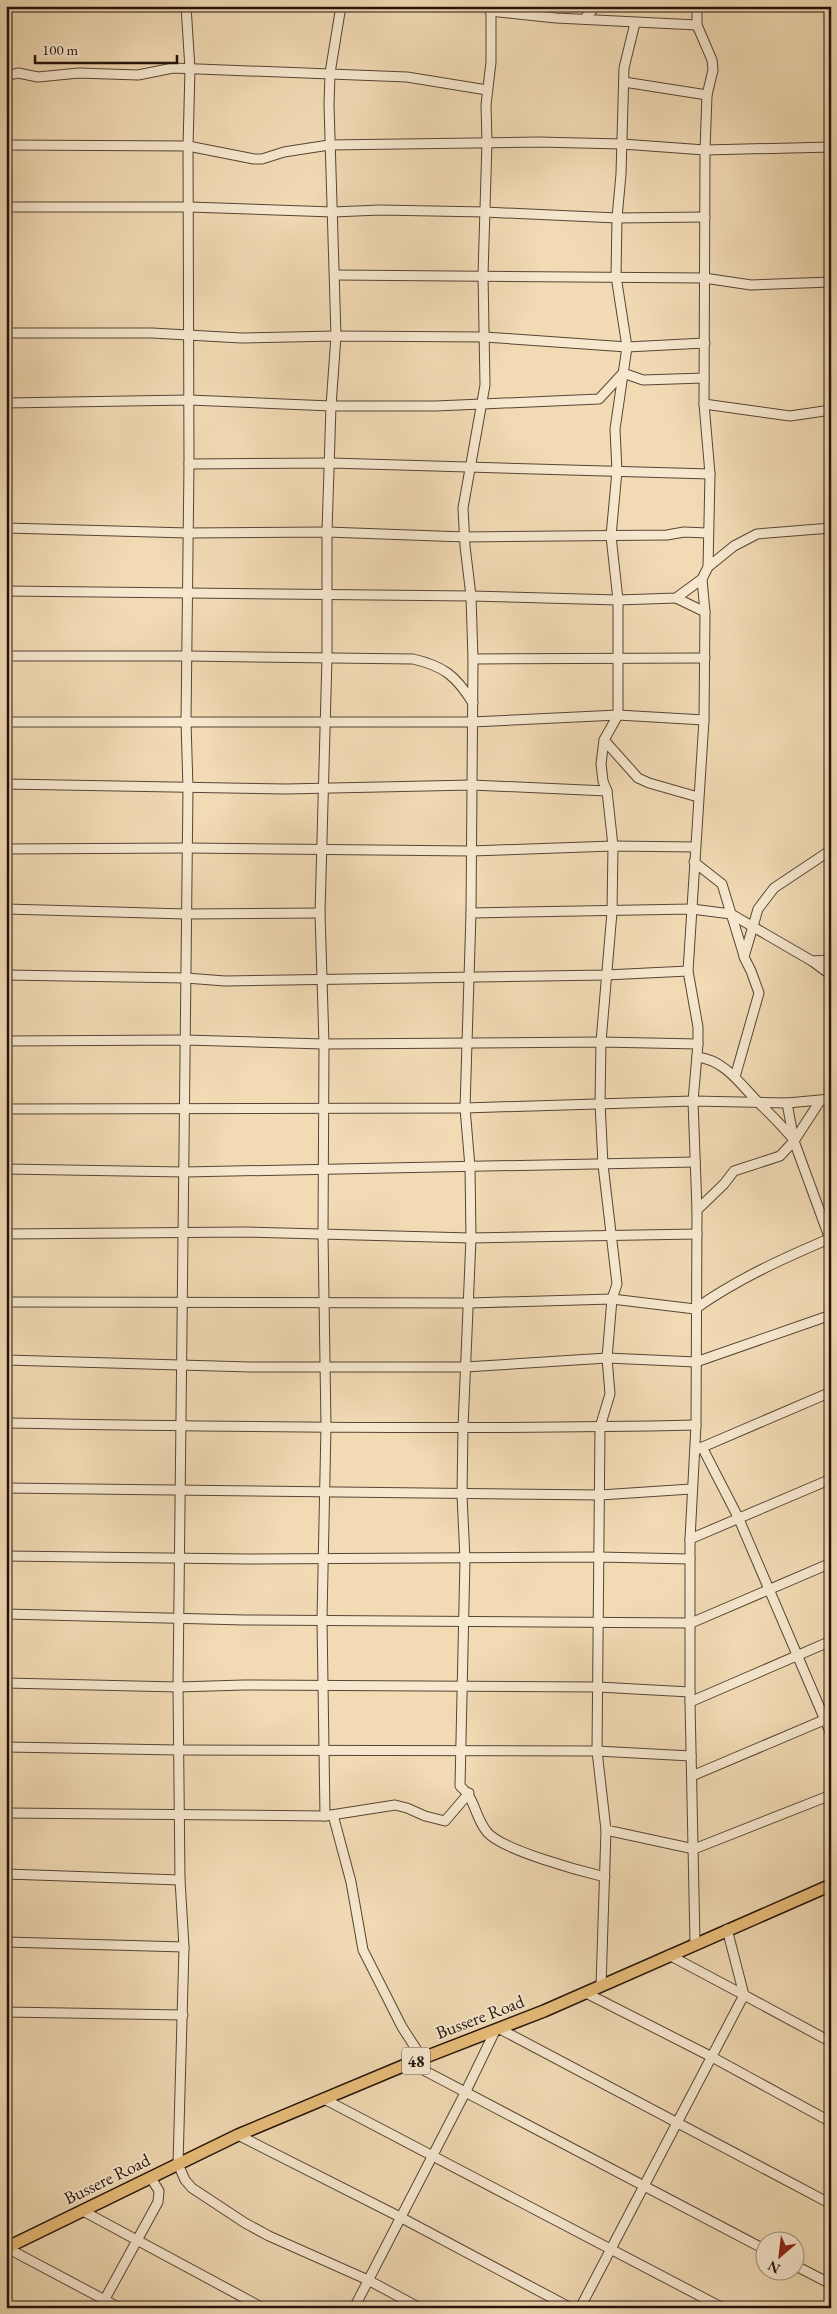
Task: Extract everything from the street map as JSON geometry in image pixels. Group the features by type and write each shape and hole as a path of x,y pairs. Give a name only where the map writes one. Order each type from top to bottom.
{"main road":[{"name":"Bussere Road","path":"7,2248 238,2135 422,2058 497,2030 586,1993 695,1943 831,1885"}],"street":[{"path":"186,6 190,69 188,146 190,464 186,722 188,788 184,1234 180,1364 178,1687 180,1880 184,1947 178,2164 185,2180 192,2188 245,2223 269,2236 368,2280 420,2308"},
{"path":"341,6 330,74 329,145 336,275 336,336 331,406 331,463 327,532 327,657 320,913 324,1044 323,1235 326,1426 325,1558 322,1620 324,1750 329,1815 351,1882 363,1950 402,2027 422,2058"},
{"path":"584,18 596,6"},
{"path":"697,6 697,26 712,60 713,70 707,95 705,150 704,404 710,474 707,533 708,567"},
{"path":"605,1878 532,1855 488,1834 479,1821 469,1794 460,1786 465,1559 462,1494 463,1427 470,1303 471,1238 470,1167 466,1108 466,1044 471,913 473,703 471,596 464,508 469,467 485,386 483,275 487,90 491,62 490,8 556,18 584,18 697,26"},
{"path":"601,1986 606,1830 597,1751 600,1427 610,1394 607,1358 612,1298 617,1284 603,1165 600,1103 601,1042 612,912 613,846 608,791 603,781 601,764 604,740 618,715 618,600 611,536 617,471 615,429 627,347 616,276 617,218 622,144 624,68 635,22"},
{"path":"6,76 18,73 38,77 79,73 138,75 157,70 190,69 407,78 487,90"},
{"path":"624,82 707,95"},
{"path":"6,145 188,146 254,159 329,145 538,142 622,144 705,150 831,147"},
{"path":"6,207 189,207 333,212 399,210 617,218 705,217"},
{"path":"336,275 704,278 751,285 831,282"},
{"path":"6,333 152,333 241,338 336,336 485,337 627,347 705,343"},
{"path":"6,403 189,400 331,406 482,406 598,399 623,373"},
{"path":"623,373 643,380 704,378"},
{"path":"704,404 790,416 831,410"},
{"path":"190,464 331,463 710,474"},
{"path":"6,528 188,532 327,532 465,537 707,533"},
{"path":"676,598 702,579 708,567 734,546 757,534 831,528"},
{"path":"695,1943 690,1697 690,1539 691,1489 698,1449 695,1309 697,1210 692,1101 698,1027 688,971 704,720 705,612 702,579"},
{"path":"6,592 188,592 618,600 676,598 705,612"},
{"path":"6,656 327,657 413,660 431,663 451,673 464,688 473,703"},
{"path":"473,659 617,660 705,658"},
{"path":"6,722 472,722 618,715 704,720"},
{"path":"604,740 638,778 698,797"},
{"path":"6,784 188,788 472,785 608,791"},
{"path":"6,849 187,848 472,852 613,846 695,847"},
{"path":"744,956 758,908 774,888 831,850"},
{"path":"694,862 722,884 744,956 759,994 735,1077"},
{"path":"6,909 186,914 320,913"},
{"path":"471,913 612,912 692,909 731,914 812,961 831,975"},
{"path":"812,961 831,960"},
{"path":"6,976 186,978 225,981 468,978 688,971"},
{"path":"6,1041 185,1040 324,1044 601,1042 698,1044"},
{"path":"697,1057 706,1058 726,1068 758,1102 780,1121 794,1141"},
{"path":"6,1109 466,1108 692,1101 788,1103 831,1099"},
{"path":"697,1210 715,1194 734,1171 780,1156 794,1141 820,1101"},
{"path":"6,1302 470,1303 612,1298 695,1309 719,1292 757,1272 830,1239 794,1141 788,1103"},
{"path":"6,1169 184,1172 694,1162"},
{"path":"6,1234 244,1232 471,1238 612,1234 697,1234"},
{"path":"6,1360 465,1367 607,1358 696,1362 831,1315"},
{"path":"698,1449 831,1392"},
{"path":"6,1423 463,1427 696,1425"},
{"path":"698,1449 738,1517 797,1655 828,1718 831,1734"},
{"path":"690,1539 831,1479"},
{"path":"6,1488 600,1495 691,1489"},
{"path":"6,1556 465,1559 599,1557 690,1559"},
{"path":"6,1614 179,1619 691,1623 831,1563"},
{"path":"6,1683 178,1687 598,1687 690,1697 831,1640"},
{"path":"692,1776 828,1718"},
{"path":"6,1747 461,1752 597,1751 691,1756"},
{"path":"6,1812 329,1815 395,1804 425,1816 445,1821 469,1794"},
{"path":"606,1830 694,1849 831,1795"},
{"path":"6,1874 180,1880"},
{"path":"580,2308 744,1995 727,1929"},
{"path":"6,1942 184,1947"},
{"path":"669,1955 831,2042"},
{"path":"586,1993 712,2057 831,2122"},
{"path":"6,2012 183,2015"},
{"path":"354,2308 430,2156 497,2030 831,2204"},
{"path":"410,2063 754,2244"},
{"path":"324,2099 430,2156 612,2248 723,2308"},
{"path":"238,2135 400,2217 571,2308"},
{"path":"102,2304 158,2202 159,2191 151,2178"},
{"path":"83,2211 263,2308"},
{"path":"7,2248 102,2304 120,2308"},
{"path":"804,2270 831,2284"},
{"path":"829,2308 831,2304"}]}
